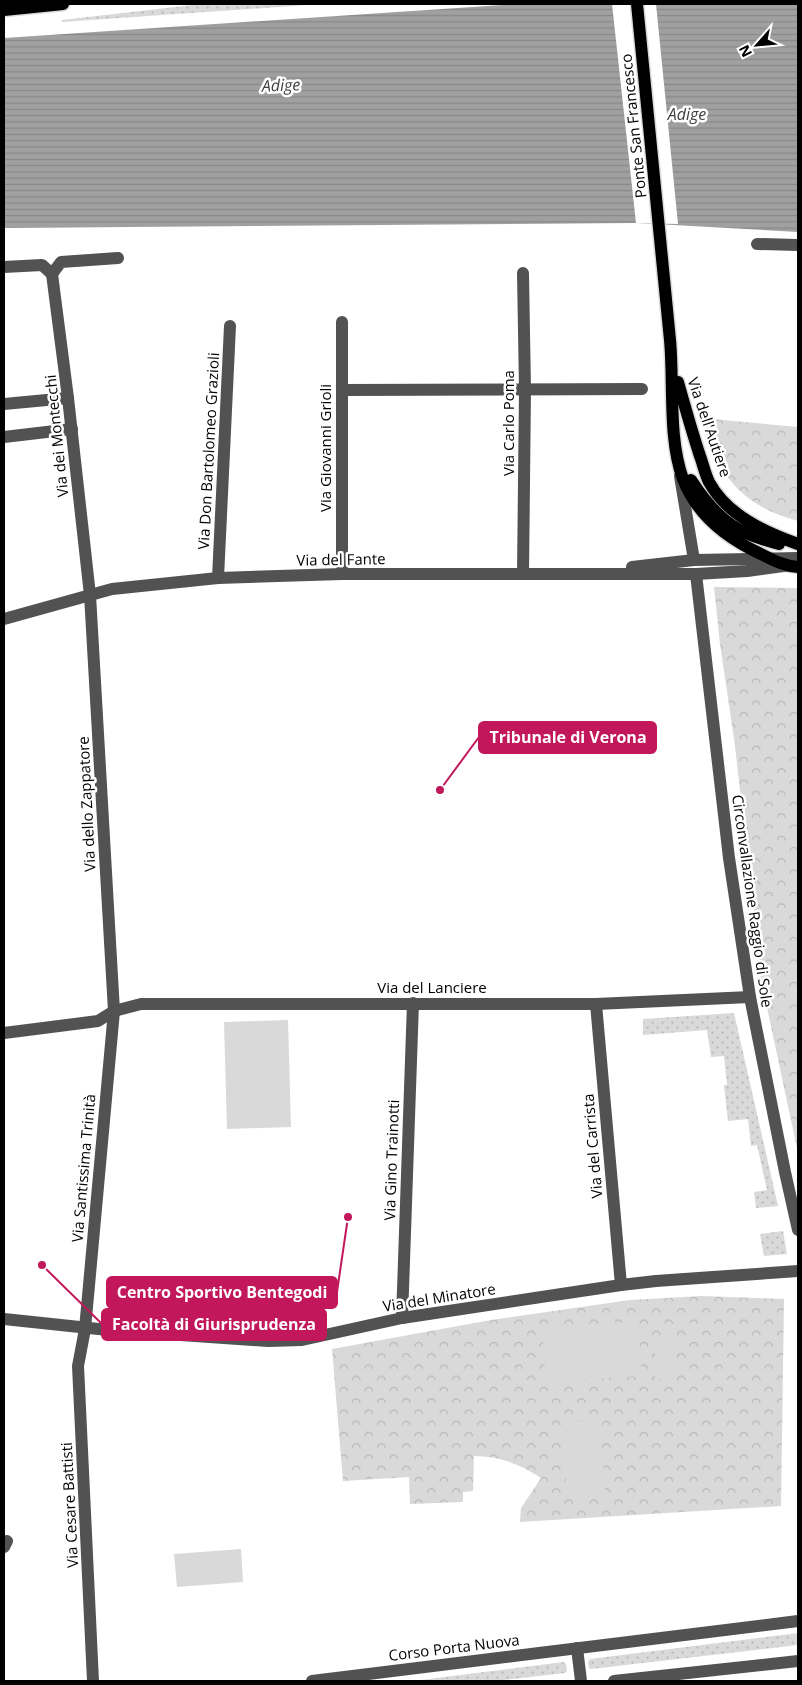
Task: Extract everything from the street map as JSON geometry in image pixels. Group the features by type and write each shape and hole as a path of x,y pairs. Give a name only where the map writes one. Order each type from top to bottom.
{"main road":[{"path":"4,10 63,4"},
{"name":"Ponte San Francesco","path":"637,4 662,244"},
{"name":"Via dell'Autiere","path":"662,244 672,363 675,446 683,479 695,504 728,536 785,566 798,567"},
{"name":"Via dell'Autiere","path":"672,363 708,481 722,500 739,516 775,536 796,544"},
{"path":"675,446 699,492 732,526 762,539 796,544"}],"street":[{"path":"757,244 798,244"},
{"path":"4,267 42,266 52,274 61,262 118,258"},
{"name":"Via Carlo Poma","path":"523,574 524,273"},
{"name":"Via dei Montecchi","path":"52,274 72,429 90,595"},
{"name":"Via Giovanni Grioli","path":"342,322 342,574"},
{"name":"Via Don Bartolomeo Grazioli","path":"218,578 230,326"},
{"path":"342,390 642,389"},
{"path":"4,404 68,398"},
{"path":"4,436 72,429"},
{"name":"Via dell'Autiere","path":"675,446 694,560 798,558"},
{"name":"Via del Fante","path":"593,573 663,562 694,560"},
{"name":"Via dell'Autiere","path":"680,574 747,571 798,563"},
{"name":"Via del Fante","path":"4,619 90,595 127,587 218,578 342,574 680,574"},
{"name":"Circonvallazione Raggio di Sole","path":"696,574 729,858 750,997 798,1230"},
{"name":"Via dello Zappatore","path":"90,595 114,1011"},
{"name":"Via del Lanciere","path":"4,1033 98,1021 114,1011 141,1004 596,1004 750,997"},
{"name":"Via Gino Trainotti","path":"402,1318 413,1003"},
{"name":"Via del Carrista","path":"596,1004 621,1285"},
{"name":"Via Santissima Trinità","path":"85,1329 114,1011"},
{"name":"Via del Minatore","path":"4,1318 85,1329 268,1341 302,1340 402,1318 621,1285 798,1271"},
{"name":"Via Cesare Battisti","path":"85,1329 78,1366 93,1681"},
{"name":"Corso Porta Nuova","path":"312,1681 334,1680 798,1621"},
{"path":"577,1648 581,1681"},
{"path":"614,1681 798,1661"}],"green space":[{"path":"201,4 323,4 62,22 62,20"},
{"path":"701,418 798,427 798,521 778,515 761,506 746,496 734,484 723,471 714,455"},
{"path":"714,587 798,588 798,1153 762,984 735,746 720,644"},
{"path":"734,1013 778,1206 756,1208 754,1192 767,1190 757,1145 751,1146 748,1119 728,1121 724,1085 727,1085 724,1056 711,1057 707,1030 643,1035 643,1019"},
{"path":"288,1020 291,1127 227,1129 224,1022"},
{"path":"783,1231 787,1254 764,1256 760,1234"},
{"path":"701,1296 784,1299 781,1506 520,1522 521,1508 541,1478 509,1462 483,1456 474,1456 473,1491 463,1492 463,1502 410,1504 409,1477 343,1481 332,1349 491,1320 630,1300"},
{"path":"638,1321 642,1376 546,1382 542,1328"},
{"path":"674,1335 675,1379 655,1379 655,1336"},
{"path":"600,1420 605,1495 567,1498 562,1422"},
{"path":"241,1549 243,1582 177,1587 174,1554"},
{"path":"798,1633 798,1645 591,1669 588,1662 590,1659"},
{"path":"564,1662 567,1671 565,1673 495,1681 413,1681"}],"water":[{"name":"Adige","path":"519,4 798,4 798,232 636,223 4,228 4,38"}],"pier":[{"path":"612,4 656,4 678,224 636,223"}],"place":[{"name":"Tribunale di Verona","path":"440,790"},
{"name":"Centro Sportivo Bentegodi","path":"348,1217"},
{"name":"Facoltà di Giurisprudenza","path":"42,1265"}]}
